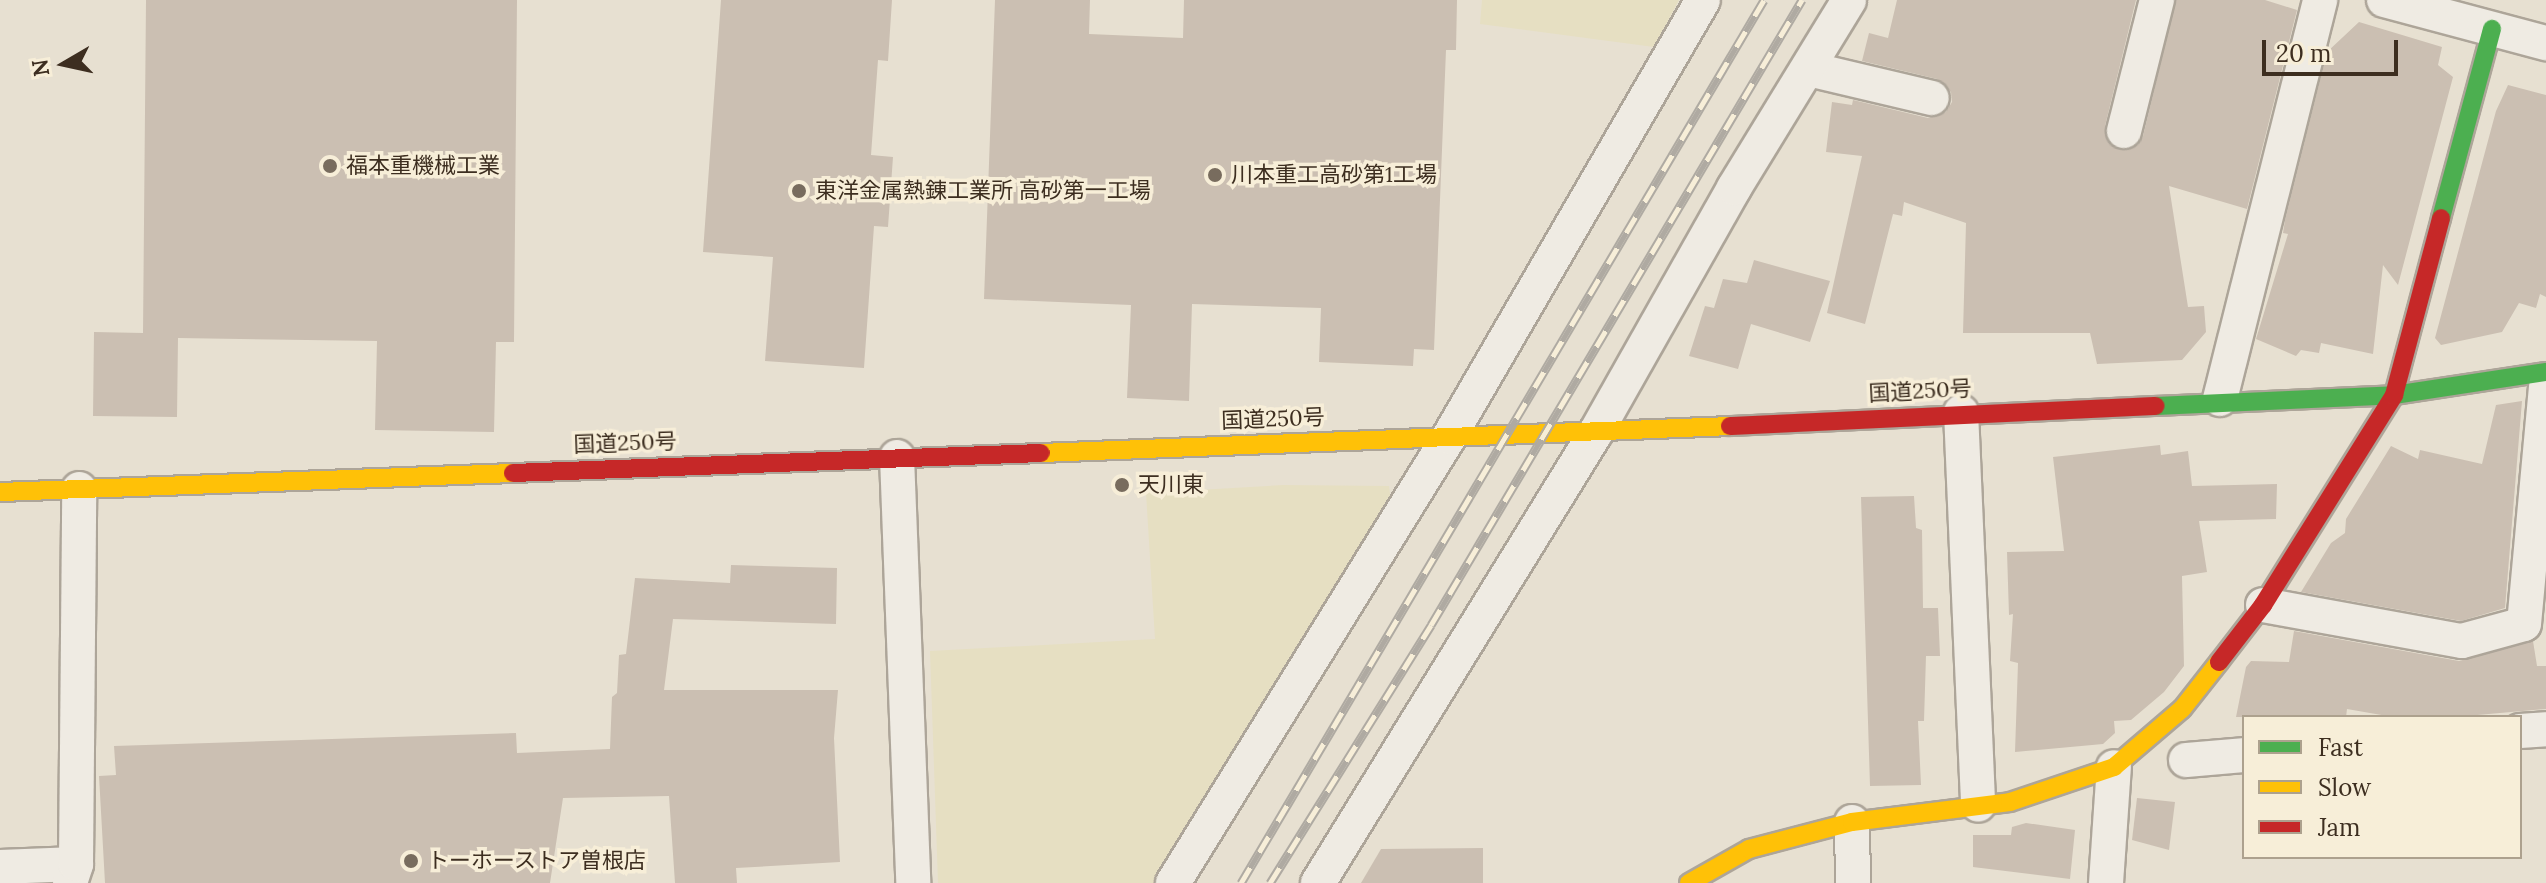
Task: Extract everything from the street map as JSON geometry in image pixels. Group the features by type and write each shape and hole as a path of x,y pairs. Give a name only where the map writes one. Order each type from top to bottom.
{"main road":[{"path":"1697,880 1749,849 1852,822 2010,802 2114,767 2154,738 2182,709 2263,605 2394,395 2492,29"},
{"name":"国道250号","path":"0,492 1596,432 2220,399 2394,395 2546,372"}],"street":[{"path":"1173,883 1449,437 1703,0"},
{"path":"1318,883 1596,432 1734,188 1849,0"},
{"path":"2124,131 2157,0"},
{"path":"2220,399 2320,0"},
{"path":"2384,0 2546,43"},
{"path":"1809,69 1932,98"},
{"path":"2263,605 2462,641 2524,624 2546,387"},
{"path":"1961,412 1978,805"},
{"path":"897,457 913,883"},
{"path":"0,867 73,873 79,489"},
{"path":"2522,731 2546,729"},
{"path":"2186,760 2242,755"},
{"path":"2106,883 2114,767"},
{"path":"1852,822 1853,883"}],"shaded area":[{"path":"1482,0 1679,0 1654,47 1480,24"},
{"path":"1283,485 1389,486 1391,501 1162,883 938,883 930,651 1155,639 1146,493"}],"building":[{"name":"福本重機械工業","path":"146,0 517,0 514,342 496,342 494,432 375,430 377,341 178,338 177,417 93,416 94,332 143,333"},
{"name":"東洋金属熱錬工業所 高砂第一工場","path":"721,0 892,0 888,61 878,60 871,155 893,157 888,227 874,226 864,368 765,361 773,257 703,252"},
{"name":"川本重工高砂第1工場","path":"995,0 1090,0 1089,34 1183,38 1184,0 1457,0 1456,50 1446,50 1434,350 1414,349 1413,366 1319,362 1321,308 1192,304 1189,401 1127,398 1131,305 984,299"},
{"path":"1897,0 2136,0 2105,126 2110,145 2120,150 2138,145 2143,136 2176,0 2265,0 2297,10 2247,209 2169,186 2188,307 2204,306 2206,332 2182,360 2097,364 2090,333 1963,333 1966,223 1904,202 1902,216 1893,214 1865,324 1827,313 1862,156 1826,152 1832,102 1852,105 1853,100 1928,118 1946,112 1952,102 1951,92 1937,79 1862,61 1869,33 1888,38"},
{"path":"2359,22 2442,47 2438,65 2453,77 2398,285 2383,265 2373,354 2321,343 2319,353 2301,350 2296,356 2256,339 2288,234 2283,233 2285,220 2327,52"},
{"path":"2508,85 2546,95 2546,297 2540,294 2536,308 2519,303 2502,332 2441,345 2435,338 2496,111"},
{"path":"1754,260 1830,281 1810,342 1751,324 1738,369 1689,356 1705,306 1714,308 1723,279 1747,283"},
{"path":"2522,401 2505,608 2461,621 2301,592 2331,543 2345,533 2346,519 2391,446 2418,459 2420,450 2482,464 2496,405"},
{"path":"2160,445 2161,455 2188,451 2192,486 2277,484 2276,519 2199,521 2207,572 2182,576 2184,666 2164,692 2131,720 2114,721 2115,733 2103,744 2015,752 2018,663 2010,661 2013,614 2009,615 2007,552 2064,551 2053,457"},
{"path":"1914,496 1916,528 1922,530 1923,608 1938,608 1940,656 1926,656 1924,721 1918,721 1921,785 1870,786 1861,497"},
{"path":"731,565 837,568 836,624 673,619 664,690 838,690 834,738 840,862 736,868 737,883 675,883 669,796 563,798 550,883 105,883 99,776 116,775 114,746 516,733 517,753 610,749 612,697 617,693 619,655 626,654 635,578 730,583"},
{"path":"2294,631 2459,661 2533,641 2537,666 2546,666 2546,709 2478,715 2382,715 2347,709 2346,715 2236,717 2246,667 2251,661 2289,662"},
{"path":"2137,798 2175,802 2169,850 2132,840"},
{"path":"2026,823 2075,830 2070,879 1973,867 1973,835 2011,835 2012,827"},
{"path":"1483,848 1483,883 1361,883 1381,849"}],"railway":[{"path":"1241,883 1764,0"},
{"path":"1270,883 1431,625 1802,0"}],"traffic: fast":[{"path":"2441,218 2492,29"},
{"path":"2156,406 2394,395 2546,372"}],"traffic: slow":[{"path":"1041,453 1730,426"},
{"path":"0,492 513,473"},
{"path":"1689,883 1749,849 1852,822 2010,802 2114,767 2182,709 2219,662"}],"traffic: jam":[{"path":"2219,662 2263,605 2394,395 2441,218"},
{"path":"1730,426 2156,406"},
{"path":"513,473 1041,453"}],"place":[{"name":"福本重機械工業","path":"330,166"},
{"name":"川本重工高砂第1工場","path":"1215,175"},
{"name":"東洋金属熱錬工業所 高砂第一工場","path":"799,191"},
{"name":"天川東","path":"1122,485"},
{"name":"トーホーストア曽根店","path":"411,861"}]}
